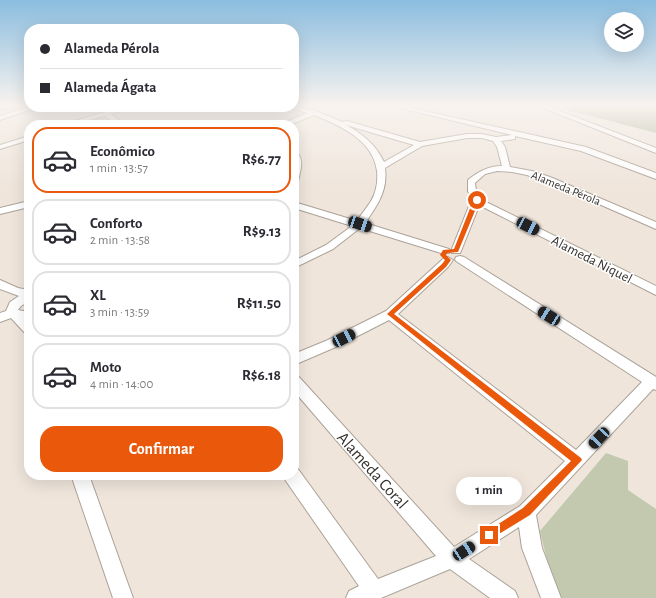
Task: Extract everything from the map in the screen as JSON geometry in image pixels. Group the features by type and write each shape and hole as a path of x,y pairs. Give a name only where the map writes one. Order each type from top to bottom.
{"street":[{"path":"299,263 336,242 360,224 371,209 377,197 383,182 381,166 374,150 364,139 355,133"},
{"path":"382,133 420,144"},
{"path":"381,166 420,144 475,133"},
{"path":"486,133 496,139 501,147 507,169"},
{"path":"504,133 583,149 656,176"},
{"path":"609,133 656,151"},
{"path":"496,139 514,136"},
{"path":"0,147 24,139"},
{"path":"0,155 24,140"},
{"name":"Alameda Pérola","path":"479,204 472,191 471,182 478,174 507,169 538,175 656,226"},
{"path":"299,358 333,344 390,314 444,265 452,255 479,204"},
{"name":"Alameda Niquel","path":"479,204 656,291"},
{"path":"0,211 24,205"},
{"path":"299,206 360,224 452,255 654,382 526,512 452,559 356,598"},
{"path":"0,284 24,295 12,308 14,315 24,324"},
{"path":"390,314 578,460"},
{"path":"0,318 14,315 24,316"},
{"name":"Alameda Coral","path":"299,387 452,559 508,598"},
{"path":"82,480 123,598"},
{"path":"296,480 374,590"},
{"path":"526,512 532,548 551,598"}],"green space":[{"path":"606,453 628,461 628,490 656,509 656,598 560,598 552,581 540,531"}],"route":[{"path":"477,200 474,200 471,203 474,206 456,251 445,251 443,255 448,260 444,265 390,314 578,460 526,512 489,535"}]}
